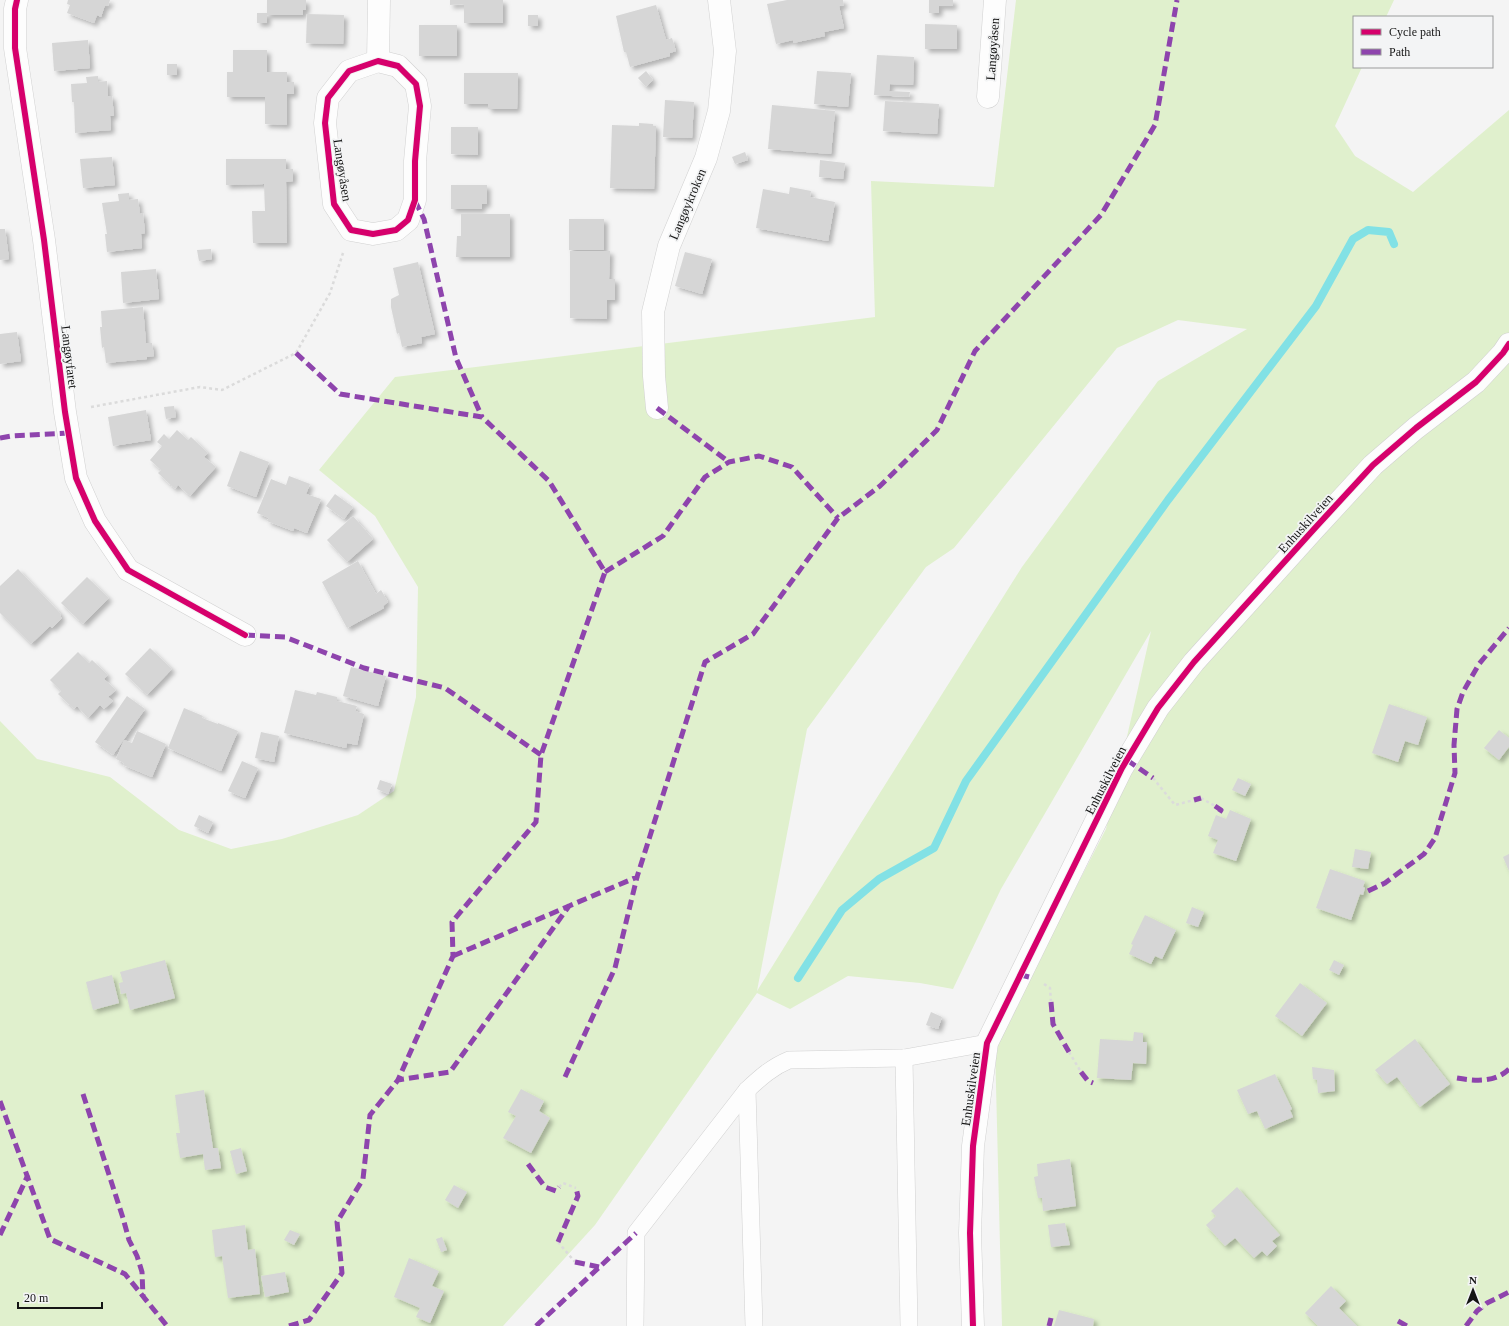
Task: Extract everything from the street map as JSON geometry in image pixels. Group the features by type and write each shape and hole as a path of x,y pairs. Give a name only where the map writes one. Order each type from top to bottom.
{"street":[{"name":"Langøyfaret","path":"17,0 15,9 15,48 44,240 65,412 76,478 95,521 128,570 245,635"},
{"path":"351,230 373,234 396,230 408,220 415,200 415,161 420,106 416,84 398,66 378,61 380,0"},
{"name":"Langøykroken","path":"657,408 654,376 653,312 669,246 706,158 719,112 725,50 719,0"},
{"name":"Langøyåsen","path":"988,97 995,0"},
{"name":"Langøyåsen","path":"351,230 334,204 325,123 328,98 349,71 378,61"},
{"name":"Enhuskilveien","path":"973,1326 970,1233 973,1146 987,1044 1122,768 1158,708 1194,662 1373,465 1416,428 1476,382 1503,353 1509,344"}],"lane":[{"path":"635,1326 636,1233 747,1090 763,1075 778,1064 789,1060 904,1058 987,1044"},
{"path":"904,1058 909,1326"},
{"path":"747,1090 754,1326"}],"path":[{"path":"65,412 200,387 222,390 296,353 330,293 351,230"},
{"path":"1153,778 1175,805 1194,800"},
{"path":"1201,798 1215,806"},
{"path":"1069,1052 1081,1072"},
{"path":"559,1187 563,1183 576,1188"},
{"path":"558,1242 574,1262"}],"green space":[{"path":"1016,0 1394,0 1386,16 1353,16 1353,68 1362,68 1335,126 1355,156 1413,192 1509,110 1509,1326 1002,1326 995,1045 1106,829 1151,631 1001,889 953,989 920,983 848,976 790,1009 757,993 595,1225 503,1326 0,1326 0,721 37,759 110,777 179,830 231,849 282,839 358,815 394,791 416,697 418,587 375,516 319,470 395,377 875,317 871,181 994,187","holes":["1178,320 1247,329 1158,381 1022,567 757,991 807,729 926,567 954,548 1117,348"]}],"building":[{"path":"68,0 110,0 108,6 105,5 101,17 97,15 94,23 67,13 70,5 67,4"},
{"path":"267,0 306,0 306,10 303,10 303,15 267,15 267,23 257,23 257,13 267,13"},
{"path":"450,0 503,0 503,23 464,23 464,4 450,5"},
{"path":"787,0 843,0 844,5 839,6 844,28 824,32 825,36 793,43 793,40 776,44 767,4"},
{"path":"929,0 953,0 953,6 939,6 939,13 929,13"},
{"path":"656,5 666,40 672,38 676,51 670,53 670,56 630,67 626,52 624,52 616,16"},
{"path":"307,14 344,15 343,44 306,43"},
{"path":"528,15 538,15 538,26 528,26"},
{"path":"925,24 957,25 957,49 925,49"},
{"path":"419,25 457,25 457,56 419,56"},
{"path":"88,40 90,68 54,71 52,43"},
{"path":"233,50 267,50 267,72 287,72 287,82 294,82 294,94 287,94 287,125 265,124 265,97 227,97 227,72 233,72"},
{"path":"877,55 914,57 913,85 890,84 889,91 910,92 909,97 874,95"},
{"path":"167,64 177,64 177,75 167,75"},
{"path":"646,71 653,80 646,87 638,78"},
{"path":"817,71 851,73 848,107 814,104"},
{"path":"464,73 518,73 517,109 488,109 488,104 464,104"},
{"path":"98,76 98,82 107,81 108,96 112,96 114,116 110,116 111,130 75,133 74,102 72,102 71,84 87,83 86,77"},
{"path":"665,100 694,102 692,138 663,137"},
{"path":"885,101 939,104 937,134 883,131"},
{"path":"772,105 835,111 831,154 768,149"},
{"path":"639,123 653,124 653,126 656,126 654,189 610,188 612,125 639,126"},
{"path":"451,127 478,127 478,155 451,154"},
{"path":"745,152 748,160 735,164 732,157"},
{"path":"112,157 115,185 83,188 80,159"},
{"path":"226,159 286,159 286,169 293,169 293,181 286,182 287,243 253,243 252,211 265,211 264,184 226,185"},
{"path":"820,160 845,163 843,179 819,177"},
{"path":"451,185 487,185 487,204 482,204 482,209 451,209"},
{"path":"790,187 811,191 810,197 835,202 828,241 756,228 763,189 789,194"},
{"path":"129,193 129,200 138,199 140,214 143,213 145,233 141,234 142,248 107,252 105,234 107,234 102,203 119,201 118,194"},
{"path":"461,214 510,214 510,257 456,257 457,236 461,236"},
{"path":"569,219 604,219 604,250 569,250"},
{"path":"0,229 5,229 9,259 0,260"},
{"path":"211,249 212,259 199,261 197,250"},
{"path":"570,251 610,251 609,279 615,279 615,300 607,300 607,319 570,318"},
{"path":"685,252 712,259 702,294 675,286"},
{"path":"418,262 435,334 421,337 422,343 402,347 399,333 397,334 391,307 391,299 399,295 393,268"},
{"path":"156,269 159,299 123,303 121,272"},
{"path":"143,307 146,343 152,343 154,356 147,357 147,359 106,363 104,347 102,348 100,327 102,327 101,311"},
{"path":"17,332 21,361 0,364 0,334"},
{"path":"174,406 176,417 166,419 164,407"},
{"path":"146,410 151,440 113,446 108,417"},
{"path":"177,430 188,440 191,437 208,453 204,457 216,467 190,496 178,485 175,489 158,473 161,470 150,460 162,446 157,442 164,434 169,439"},
{"path":"240,451 269,462 256,497 227,486"},
{"path":"289,476 310,484 306,494 321,499 307,533 294,528 293,531 267,521 269,518 257,513 271,479 286,485"},
{"path":"335,494 353,507 344,519 326,506"},
{"path":"353,516 373,539 347,562 327,540"},
{"path":"358,561 376,594 381,590 388,602 383,606 384,608 347,628 322,582"},
{"path":"18,569 61,614 60,616 62,618 52,628 50,626 31,644 0,613 0,586"},
{"path":"87,577 109,598 83,624 61,603"},
{"path":"150,648 172,669 147,695 125,674"},
{"path":"78,652 89,663 92,660 108,675 104,679 116,690 108,697 113,701 104,709 100,705 88,718 77,706 74,709 58,694 61,691 50,680"},
{"path":"351,667 386,676 378,706 343,696"},
{"path":"295,690 316,695 317,692 337,697 337,701 357,706 355,711 364,714 357,745 347,743 346,748 284,733"},
{"path":"127,696 145,709 113,755 95,742"},
{"path":"1389,704 1427,717 1418,745 1405,741 1398,762 1372,753"},
{"path":"184,708 203,716 202,718 238,731 221,771 168,748"},
{"path":"1499,730 1509,738 1509,747 1499,760 1484,748"},
{"path":"137,731 166,744 152,777 123,765 124,763 116,759 124,740 132,743"},
{"path":"261,732 279,736 274,762 255,758"},
{"path":"242,761 258,768 245,798 228,791"},
{"path":"1238,778 1251,784 1245,796 1232,790"},
{"path":"380,780 392,784 388,794 377,789"},
{"path":"1230,810 1251,819 1236,861 1213,853 1218,840 1208,836 1216,815 1226,819"},
{"path":"199,815 213,822 208,833 194,826"},
{"path":"1355,849 1371,852 1368,869 1352,867"},
{"path":"1509,854 1509,871 1503,857"},
{"path":"1330,869 1365,881 1363,895 1360,894 1351,920 1316,908"},
{"path":"1192,907 1204,912 1198,927 1186,923"},
{"path":"1145,915 1176,930 1162,959 1155,956 1151,964 1129,954 1133,945 1131,944"},
{"path":"165,960 175,998 130,1010 126,993 121,994 119,983 123,982 120,972"},
{"path":"1334,960 1344,965 1339,975 1329,970"},
{"path":"112,975 119,1003 93,1010 86,982"},
{"path":"1300,983 1327,1003 1302,1036 1275,1016"},
{"path":"931,1012 942,1017 938,1029 926,1025"},
{"path":"1134,1032 1143,1033 1143,1042 1147,1042 1146,1064 1133,1063 1131,1080 1097,1078 1100,1039 1133,1041"},
{"path":"1415,1039 1450,1084 1420,1107 1397,1077 1387,1084 1375,1070"},
{"path":"1312,1067 1334,1070 1335,1091 1318,1093 1317,1080 1313,1079"},
{"path":"1275,1074 1292,1109 1290,1110 1293,1117 1265,1129 1257,1111 1248,1114 1237,1090"},
{"path":"521,1089 544,1101 539,1111 550,1118 531,1153 503,1138 516,1116 508,1112"},
{"path":"204,1090 213,1148 218,1148 221,1168 205,1170 203,1154 180,1158 176,1133 180,1133 175,1095"},
{"path":"241,1148 247,1171 236,1174 230,1151"},
{"path":"1070,1159 1076,1206 1043,1211 1042,1198 1038,1198 1034,1177 1038,1176 1037,1164"},
{"path":"454,1185 467,1192 458,1208 445,1200"},
{"path":"1237,1187 1280,1235 1272,1241 1277,1246 1267,1256 1262,1251 1254,1258 1235,1238 1225,1246 1206,1225 1216,1216 1211,1211"},
{"path":"1065,1223 1070,1245 1051,1247 1048,1225"},
{"path":"245,1225 248,1250 255,1249 260,1294 228,1298 222,1256 215,1257 212,1230"},
{"path":"290,1230 300,1234 294,1245 284,1240"},
{"path":"442,1237 447,1250 441,1252 436,1239"},
{"path":"409,1258 439,1271 432,1286 444,1291 430,1323 416,1317 420,1308 394,1297"},
{"path":"285,1272 289,1292 265,1297 261,1276"},
{"path":"1331,1286 1346,1301 1339,1308 1357,1326 1318,1326 1305,1313"},
{"path":"1059,1310 1094,1319 1093,1326 1054,1326"}],"waterway":[{"path":"798,978 842,910 879,879 934,848 966,781 1168,500 1316,306 1353,239 1368,230 1389,232 1394,244"}],"marked path":[{"path":"289,1326 309,1320 342,1273 337,1222 363,1179 370,1115 398,1080 450,1072 569,906 637,877 705,662 753,634 838,518 880,486 937,430 975,351 1101,215 1155,125 1177,0"},
{"path":"415,201 424,219 456,358 482,417"},
{"path":"296,353 340,394 482,417 549,481 605,572 541,755 536,822 452,922 453,956 398,1080"},
{"path":"657,408 729,462"},
{"path":"0,438 69,433"},
{"path":"605,572 663,536 705,477 729,462 759,456 792,467 838,518"},
{"path":"1368,891 1385,883 1424,854 1435,838 1455,773 1454,745 1457,709 1463,692 1479,664 1509,628"},
{"path":"245,635 285,637 364,668 445,688 541,755"},
{"path":"1127,760 1153,778"},
{"path":"1194,800 1201,798"},
{"path":"1215,806 1221,810 1219,813"},
{"path":"565,1077 615,968 637,877"},
{"path":"453,956 569,906"},
{"path":"1021,975 1029,977"},
{"path":"1051,1002 1053,1024 1069,1052"},
{"path":"1457,1078 1471,1080 1491,1079 1498,1077 1509,1069"},
{"path":"1081,1072 1088,1081 1093,1083"},
{"path":"83,1094 129,1240 137,1256 142,1272 143,1297"},
{"path":"0,1101 50,1239 125,1274 167,1326"},
{"path":"528,1164 545,1187 556,1191 559,1187"},
{"path":"0,1235 28,1175"},
{"path":"558,1242 578,1196 576,1188"},
{"path":"536,1326 636,1233"},
{"path":"575,1262 599,1267"},
{"path":"1466,1326 1477,1311 1487,1303 1509,1292"},
{"path":"1049,1326 1051,1318"},
{"path":"1398,1321 1407,1326"}],"cycle path":[{"path":"17,0 15,9 15,48 44,240 65,412 76,478 95,521 128,570 245,635"},
{"path":"378,61 398,66 416,84 420,106 415,161 415,200 408,220 396,230 373,234 351,230 334,204 325,123 328,98 349,71 378,61"},
{"path":"973,1326 970,1233 973,1146 987,1043 1122,768 1158,708 1194,662 1315,528 1373,465 1416,428 1476,382 1503,353 1509,344"}]}
